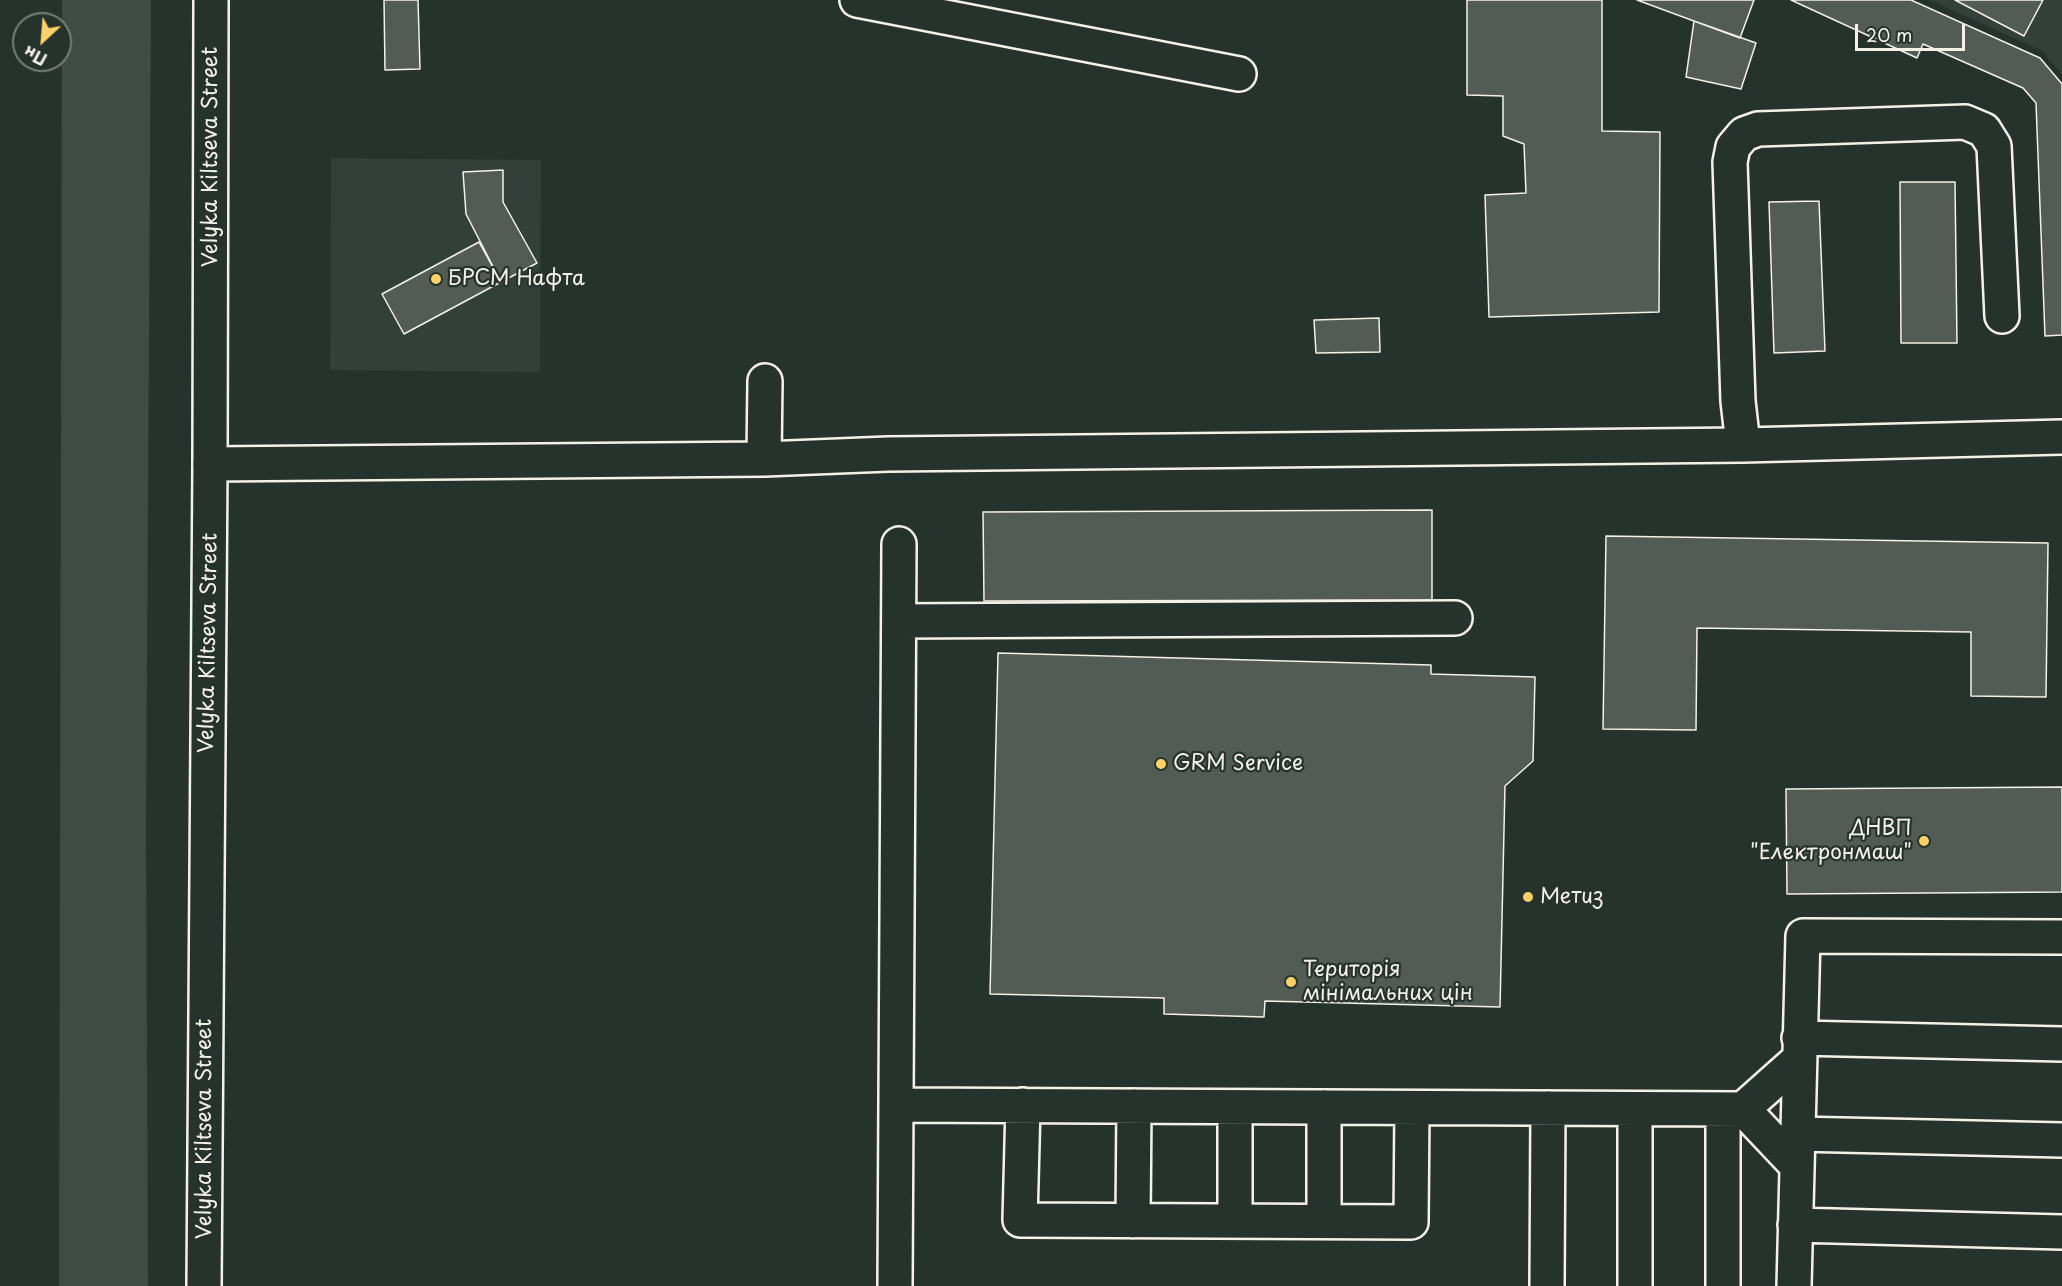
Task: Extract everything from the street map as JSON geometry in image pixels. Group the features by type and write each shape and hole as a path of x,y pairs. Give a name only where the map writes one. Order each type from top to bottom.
{"main road":[{"name":"Velyka Kiltseva Street","path":"206,1284 211,0"},
{"path":"857,0 1239,74"},
{"path":"1743,445 1738,400 1730,162 1733,147 1744,134 1758,129 1965,122 1984,130 1994,146 2002,316"},
{"path":"764,459 765,381"},
{"path":"210,464 764,459 888,454 1743,445 2062,436"},
{"path":"895,1286 899,544"},
{"path":"899,621 1455,618"},
{"path":"1794,1286 1803,936 2062,937"},
{"path":"1723,1286 1733,1109 1799,1049 2062,1044"},
{"path":"896,1105 1733,1109 1796,1150 2062,1140"},
{"path":"1023,1105 1020,1220 1134,1221 1411,1222 1412,1108"},
{"path":"1134,1106 1134,1221"},
{"path":"1235,1107 1235,1221"},
{"path":"1324,1107 1324,1221"},
{"path":"1547,1286 1548,1108"},
{"path":"1635,1109 1635,1286"},
{"path":"1795,1225 2062,1232"}],"shaded area":[{"path":"62,0 151,0 146,829 148,1286 59,1286 62,72 72,72 72,12 62,12"},
{"path":"1930,0 2062,0 2062,74 2042,51"},
{"path":"331,158 541,160 540,372 330,370"}],"building":[{"path":"384,0 418,0 420,69 385,70"},
{"path":"1467,0 1602,0 1602,131 1660,132 1659,312 1489,317 1485,195 1526,193 1524,144 1503,136 1503,96 1467,95"},
{"path":"1637,0 1754,0 1740,38"},
{"path":"1791,0 1911,0 2040,58 2062,84 2062,335 2045,336 2036,103 2023,88 1923,44 1917,58"},
{"path":"1955,0 2043,0 2024,36"},
{"path":"1694,21 1756,43 1741,89 1686,77"},
{"path":"503,170 503,202 537,263 501,282 466,214 463,172"},
{"path":"1900,182 1955,182 1957,343 1901,343"},
{"path":"1819,201 1825,351 1774,353 1769,202"},
{"path":"479,242 501,282 404,334 382,294"},
{"path":"1379,318 1380,352 1316,353 1314,320"},
{"path":"1432,510 1432,600 984,601 983,512"},
{"path":"1606,536 2048,543 2046,697 1971,696 1971,632 1697,628 1696,730 1603,729"},
{"path":"998,653 1431,665 1431,674 1535,677 1533,761 1505,786 1500,1007 1265,1001 1264,1017 1164,1014 1164,998 990,994"},
{"name":"ДНВП \"Електронмаш\"","path":"2062,787 2062,892 1787,894 1786,789"}],"place":[{"name":"БРСМ Нафта","path":"436,279"},
{"name":"GRM Service","path":"1161,764"},
{"name":"ДНВП \"Електронмаш\"","path":"1924,841"},
{"name":"Метиз","path":"1528,897"},
{"name":"Територія мінімальних цін","path":"1291,982"}]}
